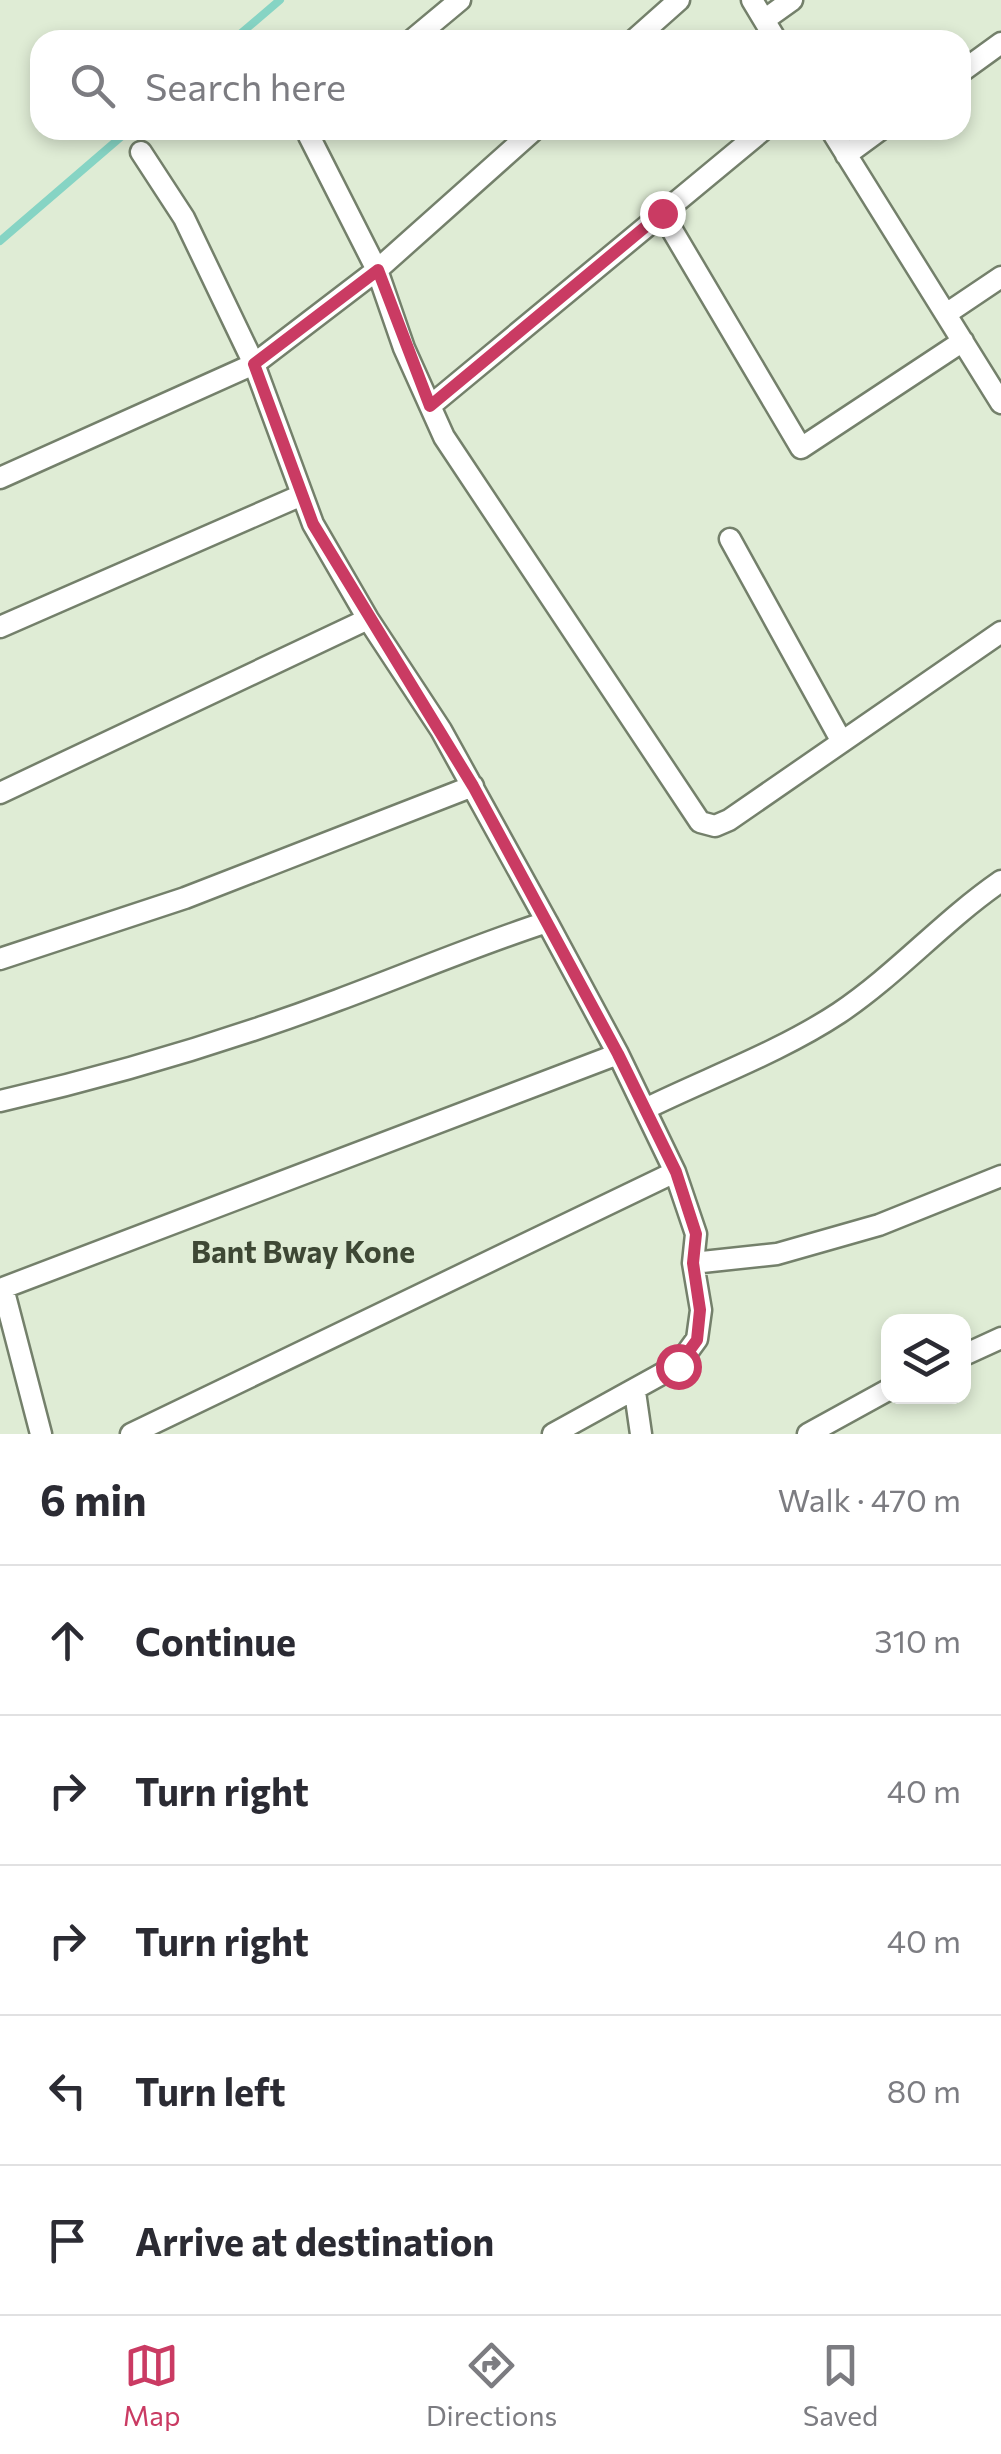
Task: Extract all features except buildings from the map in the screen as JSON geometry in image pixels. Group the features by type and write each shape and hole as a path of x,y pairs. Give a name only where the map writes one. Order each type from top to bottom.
{"street":[{"path":"424,30 460,0"},
{"path":"645,30 679,0"},
{"path":"752,0 770,30"},
{"path":"764,20 792,0"},
{"path":"971,65 1001,43"},
{"path":"310,140 378,270 430,406 466,477 700,822 715,826 729,820 1001,632"},
{"path":"0,478 254,364 378,270 523,140"},
{"path":"430,406 750,140"},
{"path":"837,140 1001,403"},
{"path":"846,154 866,140"},
{"path":"141,152 184,218 254,364 302,496 368,619 473,786 618,1054 676,1172 696,1234 693,1263 700,1310 697,1340 678,1366 553,1434"},
{"path":"662,213 801,448 963,342"},
{"path":"946,314 1001,277"},
{"path":"0,627 302,496"},
{"path":"730,539 842,742"},
{"path":"0,792 368,619"},
{"path":"0,959 185,898 473,786"},
{"path":"645,1110 835,1016 890,977 928,939 1001,882"},
{"path":"0,1100 212,1044 340,999 446,955 547,922"},
{"path":"41,1434 1,1284 618,1054"},
{"path":"131,1434 676,1172"},
{"path":"693,1263 777,1254 880,1226 1001,1176"},
{"path":"971,1352 1001,1338"},
{"path":"635,1392 641,1434"},
{"path":"808,1434 881,1394"}],"waterway":[{"path":"245,30 280,0"},
{"path":"0,241 117,140"}],"district":[{"name":"Bant Bway Kone","path":"303,1253"}],"route":[{"path":"662,213 430,406 404,348 378,270 254,364 313,524 473,786 618,1054 676,1172 696,1234 693,1263 700,1310 697,1340 678,1366"}]}
